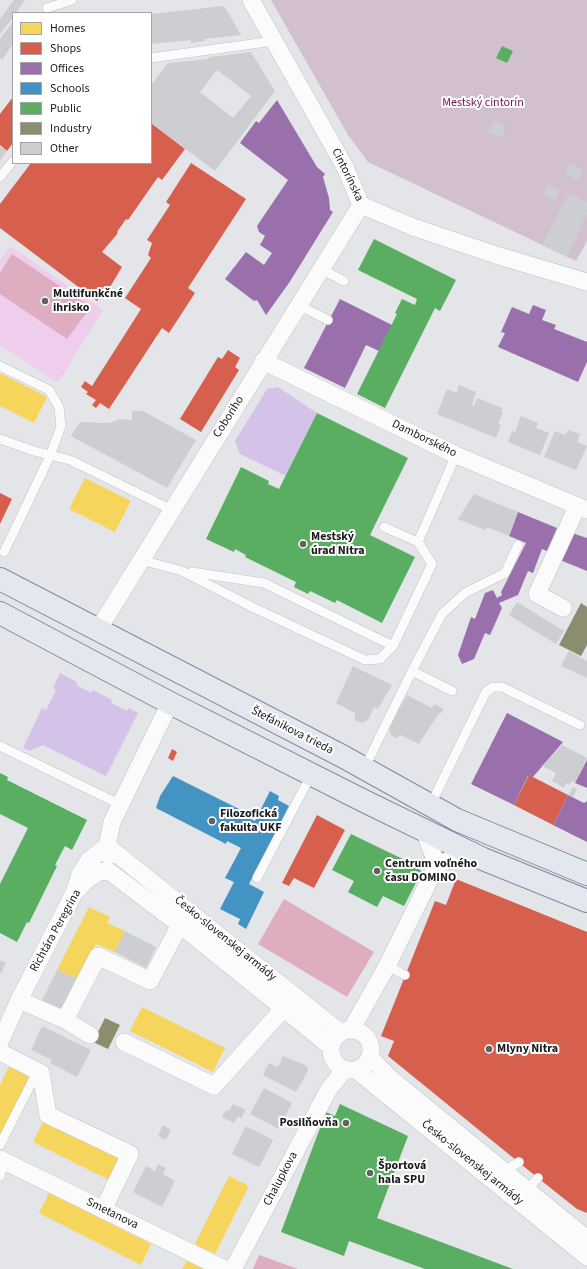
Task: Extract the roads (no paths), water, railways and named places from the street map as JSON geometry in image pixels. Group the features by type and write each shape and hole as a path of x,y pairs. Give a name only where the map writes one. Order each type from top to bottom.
{"main road":[{"name":"Štefánikova trieda","path":"0,579 364,769 430,806 493,836 587,874"},
{"path":"0,613 170,703 424,830 469,852 587,901"},
{"path":"83,656 98,630"},
{"path":"170,703 184,676"}],"street":[{"name":"Cintorínska","path":"252,0 345,167 360,205 413,227 496,255 587,282"},
{"name":"Coboriho","path":"98,630 360,205"},
{"name":"Damborského","path":"263,361 456,455 582,509"},
{"path":"564,608 536,594 582,509"},
{"path":"110,872 108,846 112,822 170,703"},
{"path":"424,830 437,865"},
{"path":"74,893 80,874 89,860 108,846"},
{"name":"Česko-slovenskej armády","path":"108,846 353,1033"},
{"path":"353,1033 371,1046 370,1057 362,1067 342,1062 333,1042 353,1033 437,865 469,852"},
{"name":"Richtára Peregrina","path":"0,1042 19,1000 74,893 88,878 101,871 110,872"},
{"name":"Česko-slovenskej armády","path":"110,872 180,925 283,1009 342,1062 501,1187 587,1258"},
{"path":"65,1020 98,956 150,981 180,925"},
{"path":"19,1000 65,1020 90,1035"},
{"path":"124,1042 214,1086 283,1009"},
{"path":"0,1052 41,1073 48,1115 130,1154 103,1210"},
{"name":"Česko-slovenskej armády","path":"370,1057 389,1077 512,1166 587,1238"},
{"name":"Chalupkova","path":"233,1269 342,1062"},
{"name":"Smetanova","path":"1,1160 224,1269"}],"lane":[{"path":"47,8 72,0"},
{"path":"152,58 274,41"},
{"path":"0,177 12,162"},
{"path":"321,269 344,281"},
{"path":"298,305 328,320"},
{"path":"0,366 49,390 60,407 61,426 50,456 4,552"},
{"path":"0,439 50,456 70,460 172,510"},
{"path":"418,542 456,455"},
{"path":"182,571 252,607 365,660 380,659 393,646 432,564 418,542 384,527"},
{"path":"364,769 442,614 465,593 505,573 518,545"},
{"path":"141,560 182,571 264,583 393,646"},
{"path":"412,671 452,691"},
{"path":"430,806 486,692 493,687 502,687 580,725"},
{"path":"0,746 120,805"},
{"path":"257,878 312,774"},
{"path":"387,966 405,975"},
{"path":"1,1160 34,1078"},
{"path":"501,1187 532,1184"}],"place":[{"name":"Multifunkčné ihrisko","path":"45,301"},
{"name":"Mestský úrad Nitra","path":"303,544"},
{"name":"Filozofická fakulta UKF","path":"212,821"},
{"name":"Centrum voľného času DOMINO","path":"377,871"},
{"name":"Mlyny Nitra","path":"489,1049"},
{"name":"Posilňovňa","path":"346,1123"},
{"name":"Športová hala SPU","path":"370,1173"}],"park label":[{"name":"Mestský cintorín","path":"483,103"}]}
